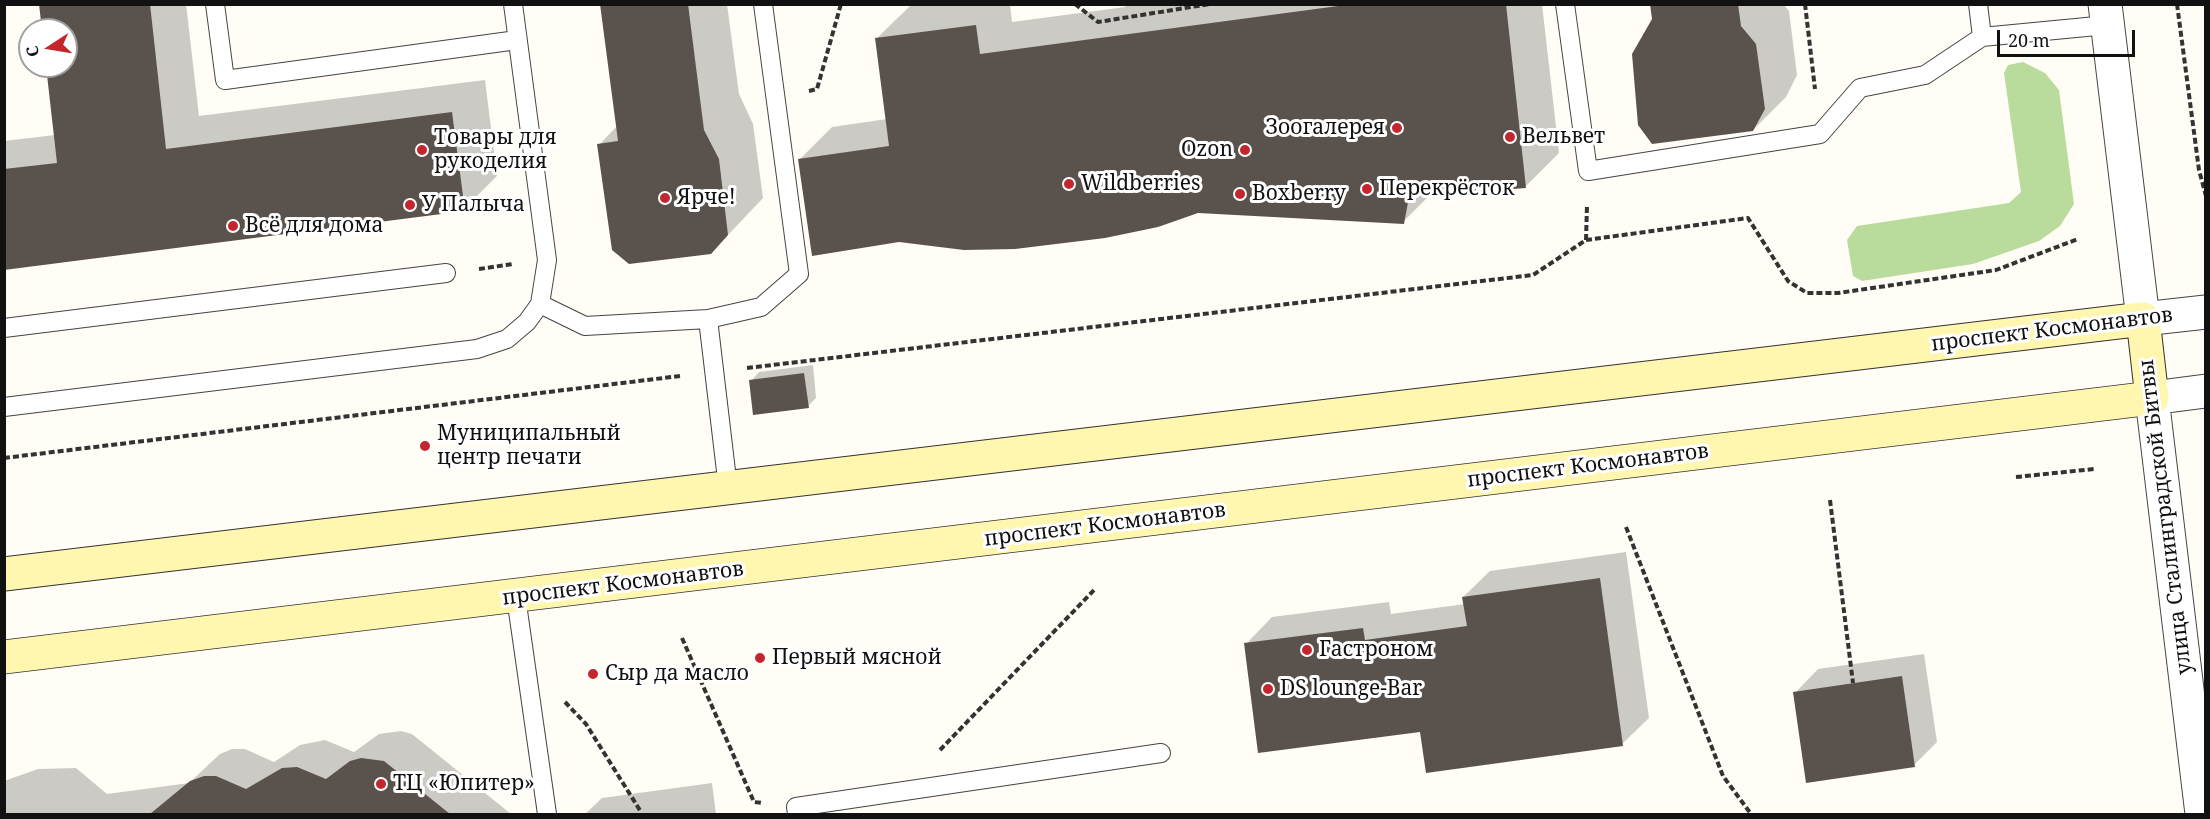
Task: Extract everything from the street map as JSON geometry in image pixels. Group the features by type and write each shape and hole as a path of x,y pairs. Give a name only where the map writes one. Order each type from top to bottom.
{"street":[{"name":"улица Сталинградской Битвы","path":"2106,15 2152,398 2197,706 2202,814"},
{"name":"проспект Космонавтов","path":"4,574 2205,312"},
{"name":"проспект Космонавтов","path":"4,657 516,597 2205,391"}],"lane":[{"path":"215,4 225,80 518,40"},
{"path":"4,407 477,349 507,339 527,322 540,304 547,260 513,4"},
{"path":"540,304 585,326 708,319 761,307 799,274 764,4"},
{"path":"1565,4 1588,171 1820,134 1860,88 1925,75 1982,37 2106,15"},
{"path":"1978,4 1982,37"},
{"path":"4,328 446,273"},
{"path":"708,319 728,488"},
{"path":"516,597 547,814"},
{"path":"796,811 900,792 1161,753"}],"path":[{"path":"775,96 817,89 841,4"},
{"path":"1075,4 1098,22 1210,4"},
{"path":"1805,4 1820,134"},
{"path":"2177,4 2199,170 2205,196"},
{"path":"1586,240 1588,171"},
{"path":"4,458 1533,275 1586,240 1748,218 1788,281 1807,293 1838,293 1996,270 2078,239"},
{"path":"2016,477 2094,469"},
{"path":"1830,500 1853,683"},
{"path":"1626,527 1723,776 1751,814"},
{"path":"900,792 1095,589"},
{"path":"682,638 754,802 796,811"},
{"path":"525,660 586,724 641,812"}],"green space":[{"path":"2023,62 2045,73 2059,90 2074,204 2060,226 2039,241 1973,264 1862,281 1853,276 1847,240 1857,226 2009,203 2021,192 2004,73 2008,65"}],"building":[{"path":"39,4 150,4 166,149 452,112 465,211 4,270 4,169 57,163 47,78 78,78 78,18 41,18"},
{"path":"600,4 688,4 704,130 719,159 728,235 711,254 629,264 612,250 597,144 618,141"},
{"path":"1353,4 1506,4 1526,188 1409,197 1404,224 1198,213 1158,227 1105,238 1015,249 964,250 899,242 812,256 798,159 889,146 875,38 976,25 980,54"},
{"path":"1650,4 1738,4 1741,26 1756,44 1765,109 1753,131 1652,144 1638,125 1632,54 1652,19"},
{"path":"804,373 809,408 753,415 749,380"},
{"path":"1600,578 1623,746 1426,773 1420,732 1258,753 1244,643 1363,628 1365,640 1467,626 1462,597"},
{"path":"1902,676 1915,767 1806,783 1793,692"},
{"name":"ТЦ «Юпитер»","path":"361,758 384,761 450,814 150,814 190,781 204,776 216,776 246,789 282,768 297,767 326,779 350,761"}],"place":[{"name":"Зоогалерея","path":"1397,128"},
{"name":"Вельвет","path":"1510,137"},
{"name":"Товары для рукоделия","path":"422,150"},
{"name":"Ozon","path":"1245,150"},
{"name":"Wildberries","path":"1069,184"},
{"name":"Перекрёсток","path":"1367,189"},
{"name":"Boxberry","path":"1240,194"},
{"name":"Ярче!","path":"665,198"},
{"name":"У Палыча","path":"410,205"},
{"name":"Всё для дома","path":"233,226"},
{"name":"Муниципальный центр печати","path":"425,446"},
{"name":"Гастроном","path":"1307,650"},
{"name":"Первый мясной","path":"760,658"},
{"name":"Сыр да масло","path":"593,674"},
{"name":"DS lounge-Bar","path":"1268,689"},
{"name":"ТЦ «Юпитер»","path":"381,784"}]}
